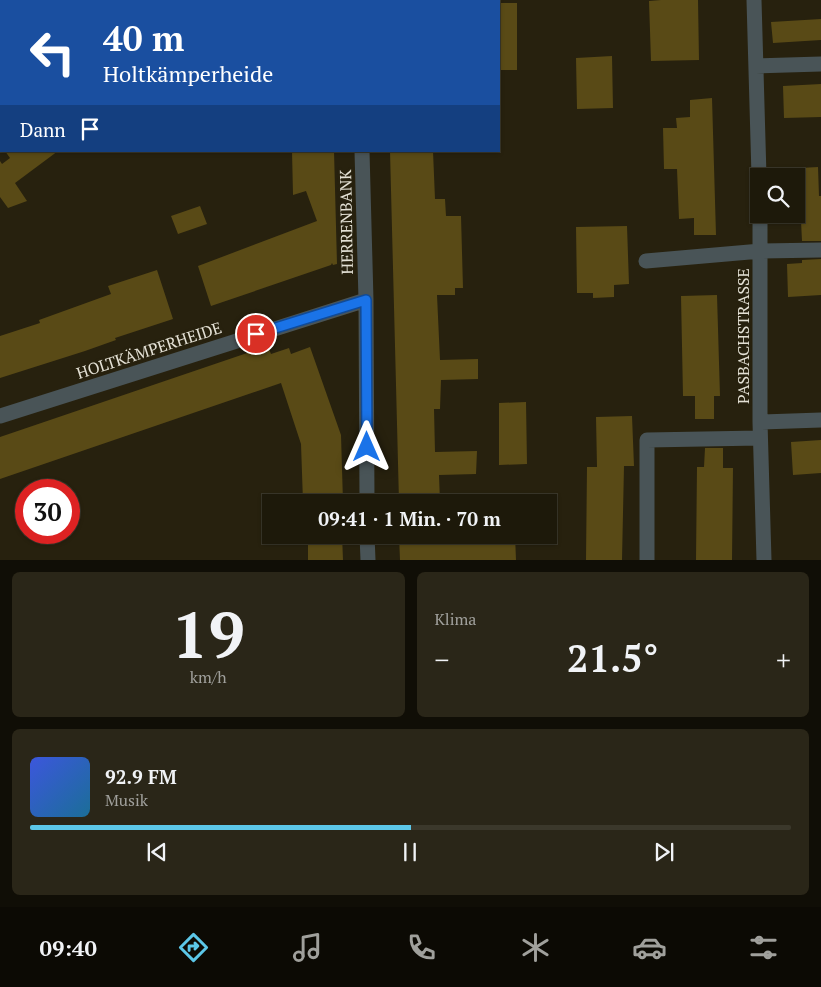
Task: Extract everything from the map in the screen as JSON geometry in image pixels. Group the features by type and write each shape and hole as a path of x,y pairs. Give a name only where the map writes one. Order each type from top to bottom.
{"street":[{"path":"754,0 759,168"},
{"path":"756,66 821,64"},
{"name":"HERRENBANK","path":"362,152 366,300 367,494"},
{"name":"PASBACHSTRASSE","path":"760,223 760,438 764,560"},
{"name":"PASBACHSTRASSE","path":"646,261 761,251 821,250"},
{"name":"HOLTKÄMPERHEIDE","path":"0,416 366,300"},
{"name":"PASBACHSTRASSE","path":"760,422 821,420"},
{"path":"647,560 647,440 760,438"},
{"path":"367,544 368,560"}],"building":[{"path":"698,0 699,60 651,61 649,1"},
{"path":"500,3 517,3 517,70 500,70"},
{"path":"821,19 821,40 773,43 771,22"},
{"path":"612,56 613,108 577,109 576,58"},
{"path":"821,84 821,117 784,118 783,86"},
{"path":"712,98 716,235 694,235 694,218 679,219 677,169 664,169 663,128 677,128 676,118 690,117 690,100"},
{"path":"6,152 57,152 15,183 27,201 8,208 0,197 0,161 2,164 10,158"},
{"path":"292,152 334,152 337,264 333,265 332,263 331,265 211,306 198,266 317,221 306,191 293,195"},
{"path":"390,152 433,152 435,199 445,199 446,216 461,216 463,288 455,288 455,295 437,295 440,360 478,359 478,379 441,380 440,409 434,409 435,452 477,451 476,474 439,475 440,494 399,494"},
{"path":"818,167 819,196 821,196 821,241 802,241 801,223 805,223 805,168 800,168"},
{"path":"200,206 207,224 178,234 171,216"},
{"path":"627,226 629,284 614,285 614,297 593,298 593,293 577,293 576,227"},
{"path":"821,259 821,295 788,297 787,264 802,263 802,260"},
{"path":"157,270 173,319 115,338 116,340 85,351 0,378 0,336 40,323 39,320 111,294 108,286"},
{"path":"717,295 720,396 714,396 714,419 695,419 695,396 683,396 681,296"},
{"path":"268,346 271,354 289,348 291,354 310,347 341,435 343,494 303,494 301,444 281,383 0,479 0,437"},
{"path":"526,402 527,464 499,465 499,403"},
{"path":"632,416 634,466 624,466 622,560 586,560 587,467 597,467 596,417"},
{"path":"821,440 821,473 793,475 791,442"},
{"path":"705,448 723,448 723,468 733,468 732,560 696,560 697,467 704,467"},
{"path":"308,544 342,544 343,560 308,560"},
{"path":"399,544 515,544 516,560 400,560"}],"route":[{"path":"256,334 366,300 367,447"}]}
